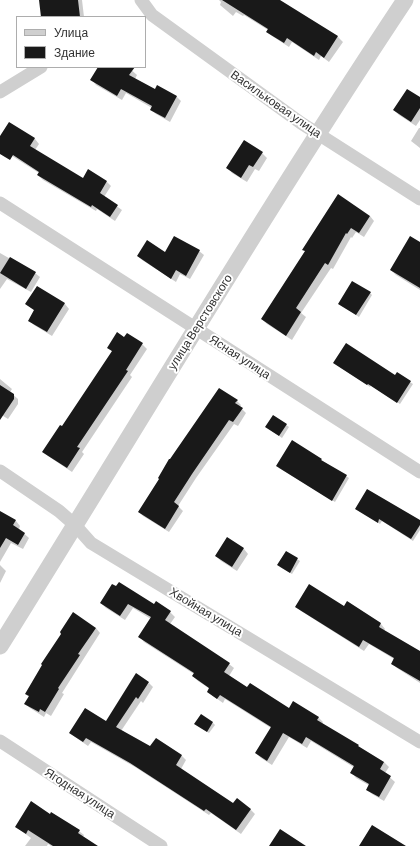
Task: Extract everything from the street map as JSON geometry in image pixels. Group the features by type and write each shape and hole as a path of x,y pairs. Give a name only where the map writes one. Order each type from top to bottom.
{"street":[{"name":"Васильковая улица","path":"141,0 148,16 301,123 420,199"},
{"name":"улица Верстовского","path":"0,646 196,329 319,134 344,91 405,0"},
{"path":"0,92 38,68"},
{"name":"Ясная улица","path":"0,203 420,472"},
{"name":"Хвойная улица","path":"0,471 59,511 75,524 91,543 420,742"},
{"name":"Ягодная улица","path":"0,741 161,846"}],"building":[{"path":"39,0 78,0 80,16 41,16"},
{"path":"222,0 280,0 338,36 324,58 316,52 314,56 287,38 284,43 266,32 268,29"},
{"path":"97,68 134,68 129,75 155,89 157,85 177,96 165,118 150,110 152,106 121,89 117,96 90,80"},
{"path":"407,89 420,97 420,108 411,122 393,110"},
{"path":"9,122 35,138 30,146 83,178 88,169 107,181 100,193 118,205 110,217 92,205 91,207 37,175 39,172 13,155 10,160 0,154 0,136"},
{"path":"244,140 263,152 253,167 249,165 241,178 226,168"},
{"path":"338,194 370,216 359,233 351,228 347,234 346,233 328,265 325,263 296,308 301,312 286,336 261,319 305,251 302,250"},
{"path":"174,236 200,250 186,276 176,270 171,279 137,256 147,240 165,252"},
{"path":"410,236 420,242 420,288 390,270"},
{"path":"10,257 36,272 26,289 0,273"},
{"path":"352,281 371,292 356,315 338,304"},
{"path":"37,286 65,303 47,332 28,321 34,310 25,304"},
{"path":"117,332 124,337 127,333 143,343 126,370 128,371 77,447 80,448 67,468 42,452 60,425 62,426 112,351 107,348"},
{"path":"346,343 395,375 397,372 411,381 397,403 333,363"},
{"path":"0,385 14,394 14,399 0,420"},
{"path":"219,388 238,400 235,403 243,408 233,422 229,420 192,474 174,502 179,506 165,529 138,512 159,479 158,478 169,459"},
{"path":"273,415 287,424 279,436 265,427"},
{"path":"292,440 322,459 321,460 347,475 332,501 276,466"},
{"path":"367,489 420,520 420,525 411,539 379,519 378,523 355,509"},
{"path":"0,511 16,520 13,525 25,533 18,545 6,538 0,548"},
{"path":"227,537 244,548 232,567 215,556"},
{"path":"286,551 298,558 290,573 277,565"},
{"path":"119,582 154,604 156,601 171,611 165,620 230,663 224,672 247,687 250,683 289,708 293,701 319,717 317,720 384,762 380,769 391,776 379,797 366,790 369,784 350,773 354,766 306,737 302,744 283,733 267,761 255,753 271,727 220,695 217,699 207,692 209,688 192,676 194,673 138,637 151,617 128,604 120,616 100,603 112,584 116,586"},
{"path":"309,584 344,606 347,601 381,623 379,627 420,651 420,681 391,664 394,658 363,640 359,647 295,607"},
{"path":"73,612 96,628 78,654 80,655 58,688 59,689 45,712 40,709 39,712 24,704 29,696 25,694 42,665 41,664 61,634 60,632"},
{"path":"136,673 149,682 138,699 136,697 116,727 150,746 156,738 182,755 176,765 233,803 237,798 251,809 236,830 206,809 204,811 130,763 86,738 83,742 69,733 85,708 106,721"},
{"path":"201,714 213,722 207,732 194,724"},
{"path":"31,801 50,814 51,812 80,830 78,833 98,846 53,846 28,830 26,834 15,827"},
{"path":"372,825 406,846 359,846"},
{"path":"280,829 306,846 269,846"}]}
